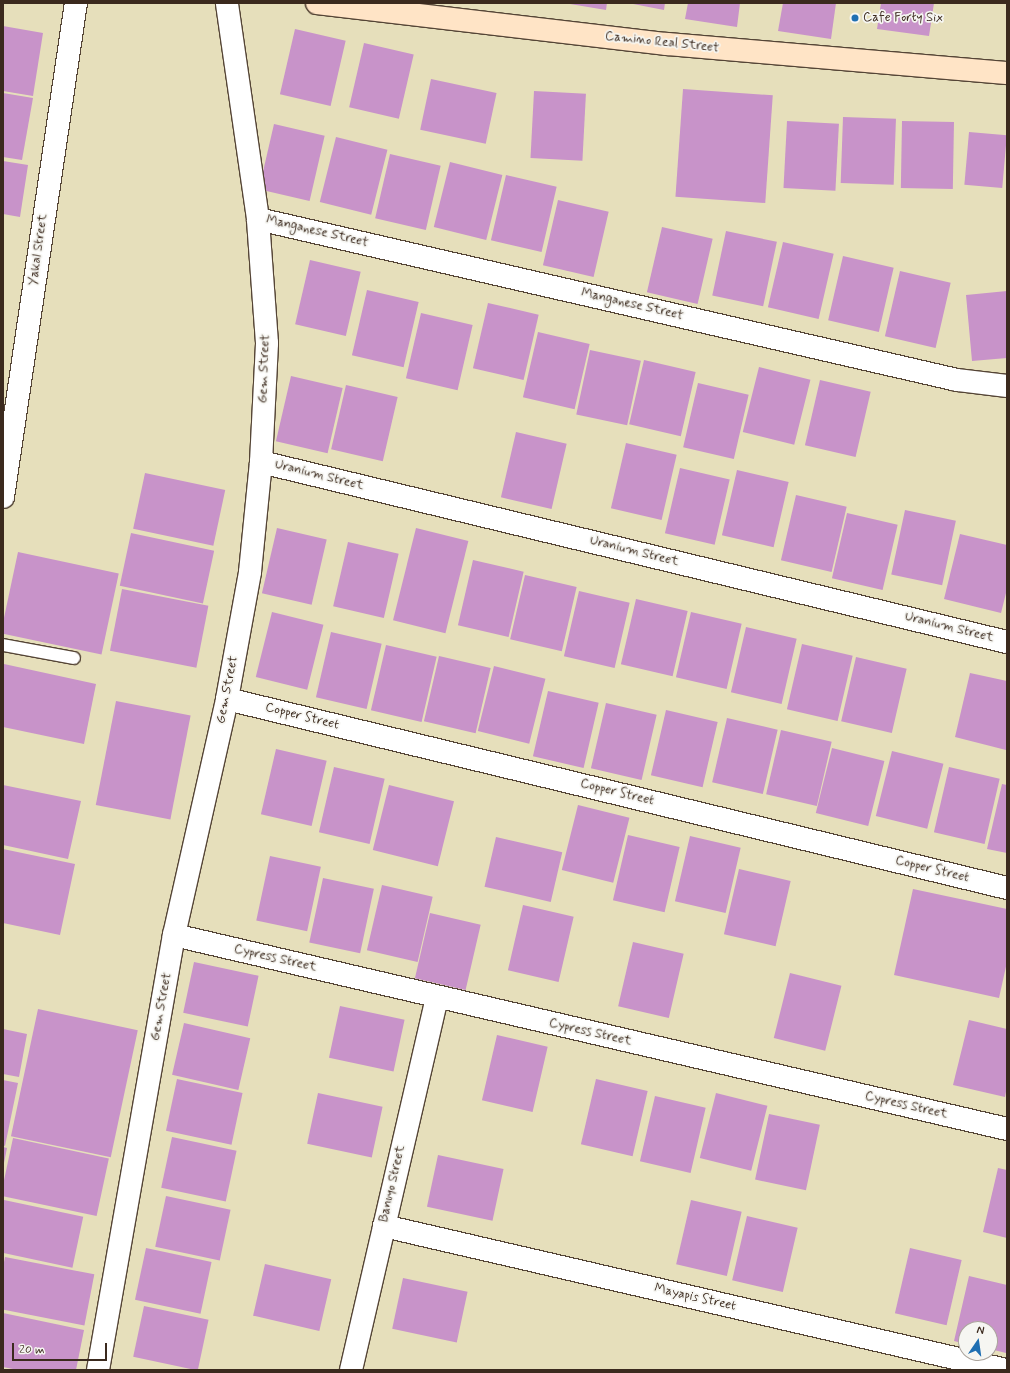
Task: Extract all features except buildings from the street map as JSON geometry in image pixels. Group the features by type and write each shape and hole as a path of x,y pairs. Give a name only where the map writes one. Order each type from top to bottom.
{"street":[{"name":"Yakal Street","path":"3,497 76,3"},
{"name":"Gem Street","path":"98,1370 174,935 227,699 250,572 261,462 267,343 258,219 226,3"},
{"name":"Camino Real Street","path":"318,3 667,44 1007,73"},
{"name":"Manganese Street","path":"258,219 957,380 1007,386"},
{"name":"Uranium Street","path":"261,462 1007,642"},
{"name":"Copper Street","path":"227,699 1007,888"},
{"name":"Cypress Street","path":"174,935 437,998 1007,1129"},
{"name":"Banuyo Street","path":"352,1370 437,998"},
{"name":"Mayapis Street","path":"384,1226 1006,1370"}],"lane":[{"path":"3,645 74,658"}],"place":[{"name":"Cafe Forty Six","path":"855,18"}]}
